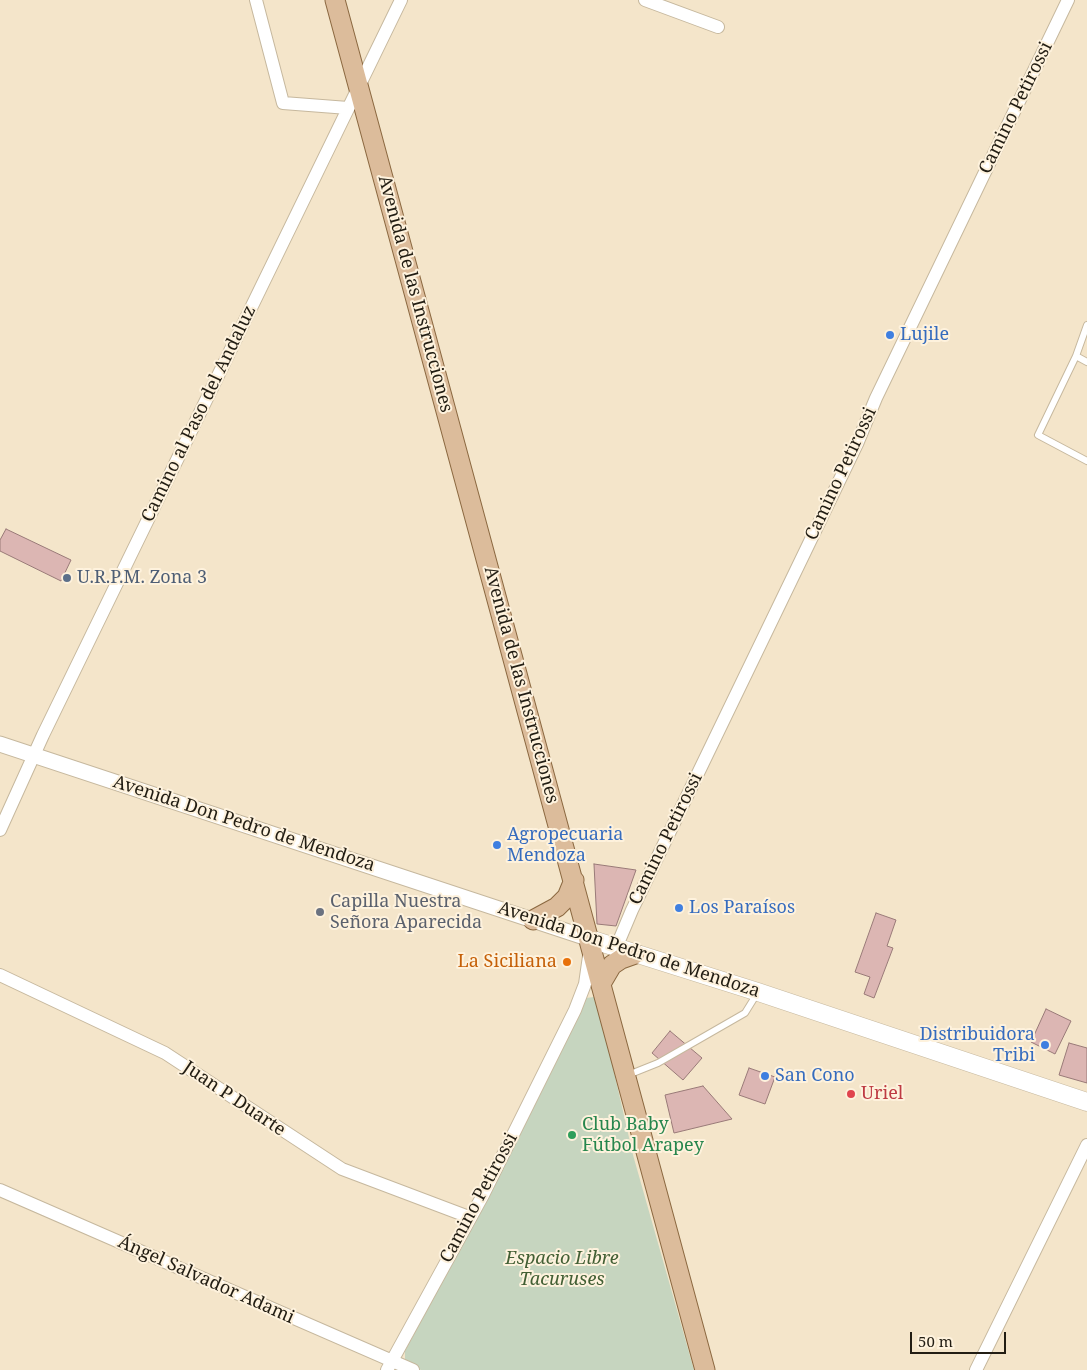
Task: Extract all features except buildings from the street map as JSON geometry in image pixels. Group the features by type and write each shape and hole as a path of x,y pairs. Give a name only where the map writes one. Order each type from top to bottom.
{"main road":[{"name":"Avenida de las Instrucciones","path":"335,0 602,982 705,1370"},
{"path":"534,920 557,908 567,897 574,880"},
{"name":"Avenida Don Pedro de Mendoza","path":"590,939 758,992 1087,1102"},
{"path":"602,982 612,965 621,959 635,954"}],"street":[{"path":"256,0 283,103 348,108"},
{"name":"Camino al Paso del Andaluz","path":"0,830 34,755 358,85 401,0"},
{"name":"Camino Petirossi","path":"616,948 625,925 853,453 876,398 1068,0"},
{"path":"650,1 718,27"},
{"name":"Avenida Don Pedro de Mendoza","path":"0,744 590,939"},
{"name":"Camino Petirossi","path":"390,1366 469,1217 483,1195 575,1010 588,971 590,939"},
{"name":"Juan P Duarte","path":"0,974 165,1053 342,1169 469,1217"},
{"path":"976,1370 1087,1145"},
{"name":"Ángel Salvador Adami","path":"0,1190 390,1366 412,1370"}],"lane":[{"path":"1087,326 1076,356 1038,435 1087,461"},
{"path":"1076,356 1087,362"},
{"path":"626,1076 658,1063 745,1013 758,992"}],"green space":[{"name":"Espacio Libre Tacuruses","path":"594,997 598,1002 633,1155 694,1370 421,1370 410,1365 405,1361 405,1351 497,1180 586,998"}],"place":[{"name":"Lujile","path":"890,335"},
{"name":"U.R.P.M. Zona 3","path":"67,578"},
{"name":"Agropecuaria Mendoza","path":"497,845"},
{"name":"Los Paraísos","path":"679,908"},
{"name":"Capilla Nuestra Señora Aparecida","path":"320,912"},
{"name":"La Siciliana","path":"567,962"},
{"name":"Distribuidora Tribi","path":"1045,1045"},
{"name":"San Cono","path":"765,1076"},
{"name":"Uriel","path":"851,1094"},
{"name":"Club Baby Fútbol Arapey","path":"572,1135"}]}
